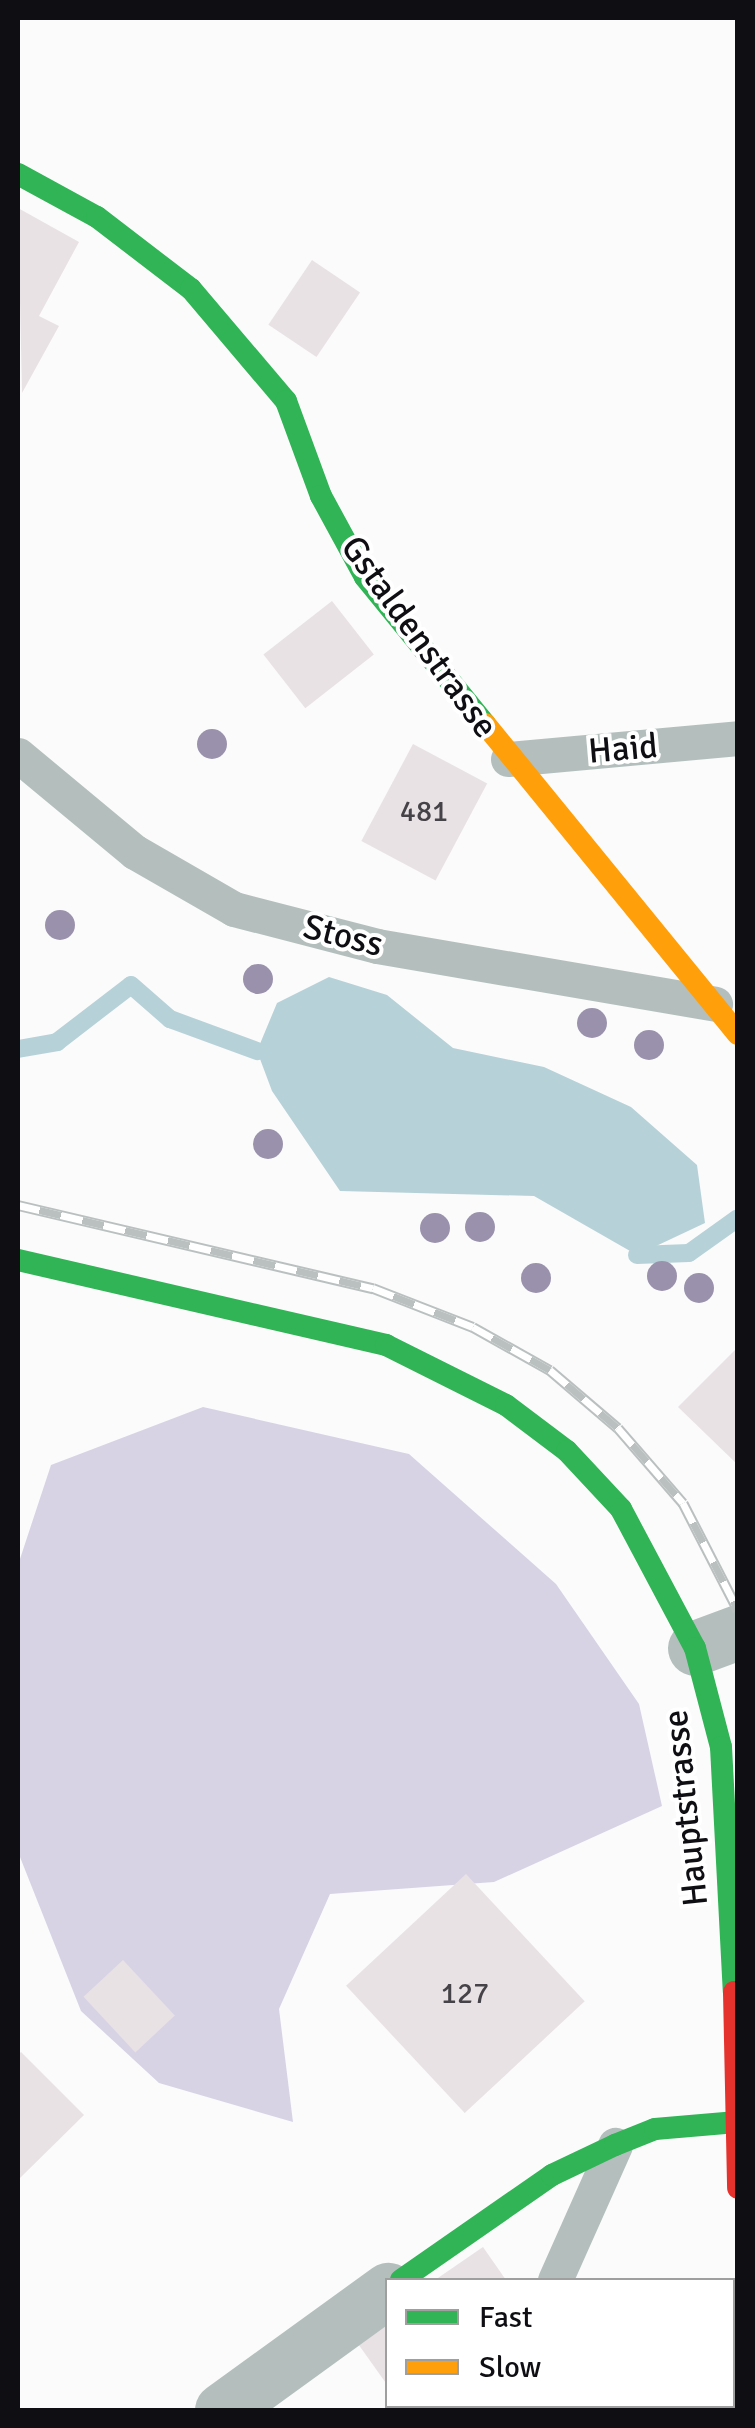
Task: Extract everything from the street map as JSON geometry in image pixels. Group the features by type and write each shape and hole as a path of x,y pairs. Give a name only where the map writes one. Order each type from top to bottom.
{"street":[{"name":"Gstaldenstrasse","path":"18,174 97,216 191,289 286,401 321,496 365,577 508,759 738,1034"},
{"name":"Hauptstrasse","path":"18,1260 386,1344 460,1378 567,1451 621,1509 660,1572 716,1640 714,1708 730,1830 738,2188"},
{"path":"404,2278 552,2175 615,2145 655,2129 737,2122"},
{"path":"222,2410 385,2292"}],"lane":[{"name":"Haid","path":"508,759 738,738"},
{"name":"Stoss","path":"18,756 136,852 234,909 378,946 715,1004"},
{"path":"556,2278 615,2145"}],"shaded area":[{"path":"203,1407 409,1454 556,1584 639,1704 662,1806 494,1882 330,1894 279,2009 293,2122 159,2083 81,2011 18,1852 18,1565 51,1465"}],"water":[{"path":"329,977 387,995 453,1048 544,1067 631,1107 697,1165 705,1223 637,1255 534,1196 340,1191 272,1091 257,1051 277,1003"}],"building":[{"path":"18,208 79,242 39,316 59,326 22,393"},
{"path":"312,260 360,292 316,357 268,325"},
{"path":"332,601 374,655 305,708 263,655"},
{"path":"413,744 487,783 436,881 361,841"},
{"path":"738,1347 738,1465 678,1407"},
{"path":"466,1874 585,2001 465,2113 346,1986"},
{"path":"123,1960 175,2016 135,2052 84,1997"},
{"path":"21,2052 84,2115 18,2180 18,2055"},
{"path":"483,2247 505,2278 438,2278"},
{"path":"385,2311 385,2382 351,2334"}],"waterway":[{"path":"18,1049 57,1042 131,985 170,1019 257,1051"},
{"path":"637,1255 689,1253 738,1218"}],"railway":[{"path":"18,1205 373,1288 473,1327 550,1370 618,1428 683,1503 738,1610"}],"traffic: fast":[{"path":"18,174 97,217 191,289 286,401 321,496 365,577 485,724"},
{"path":"18,1260 386,1345 506,1405 567,1451 621,1509 695,1648 721,1747 734,1992"},
{"path":"404,2278 552,2175 615,2145 655,2129 737,2122"}],"traffic: slow":[{"path":"485,724 738,1034"}],"traffic: jam":[{"path":"734,1992 738,2188"}]}
